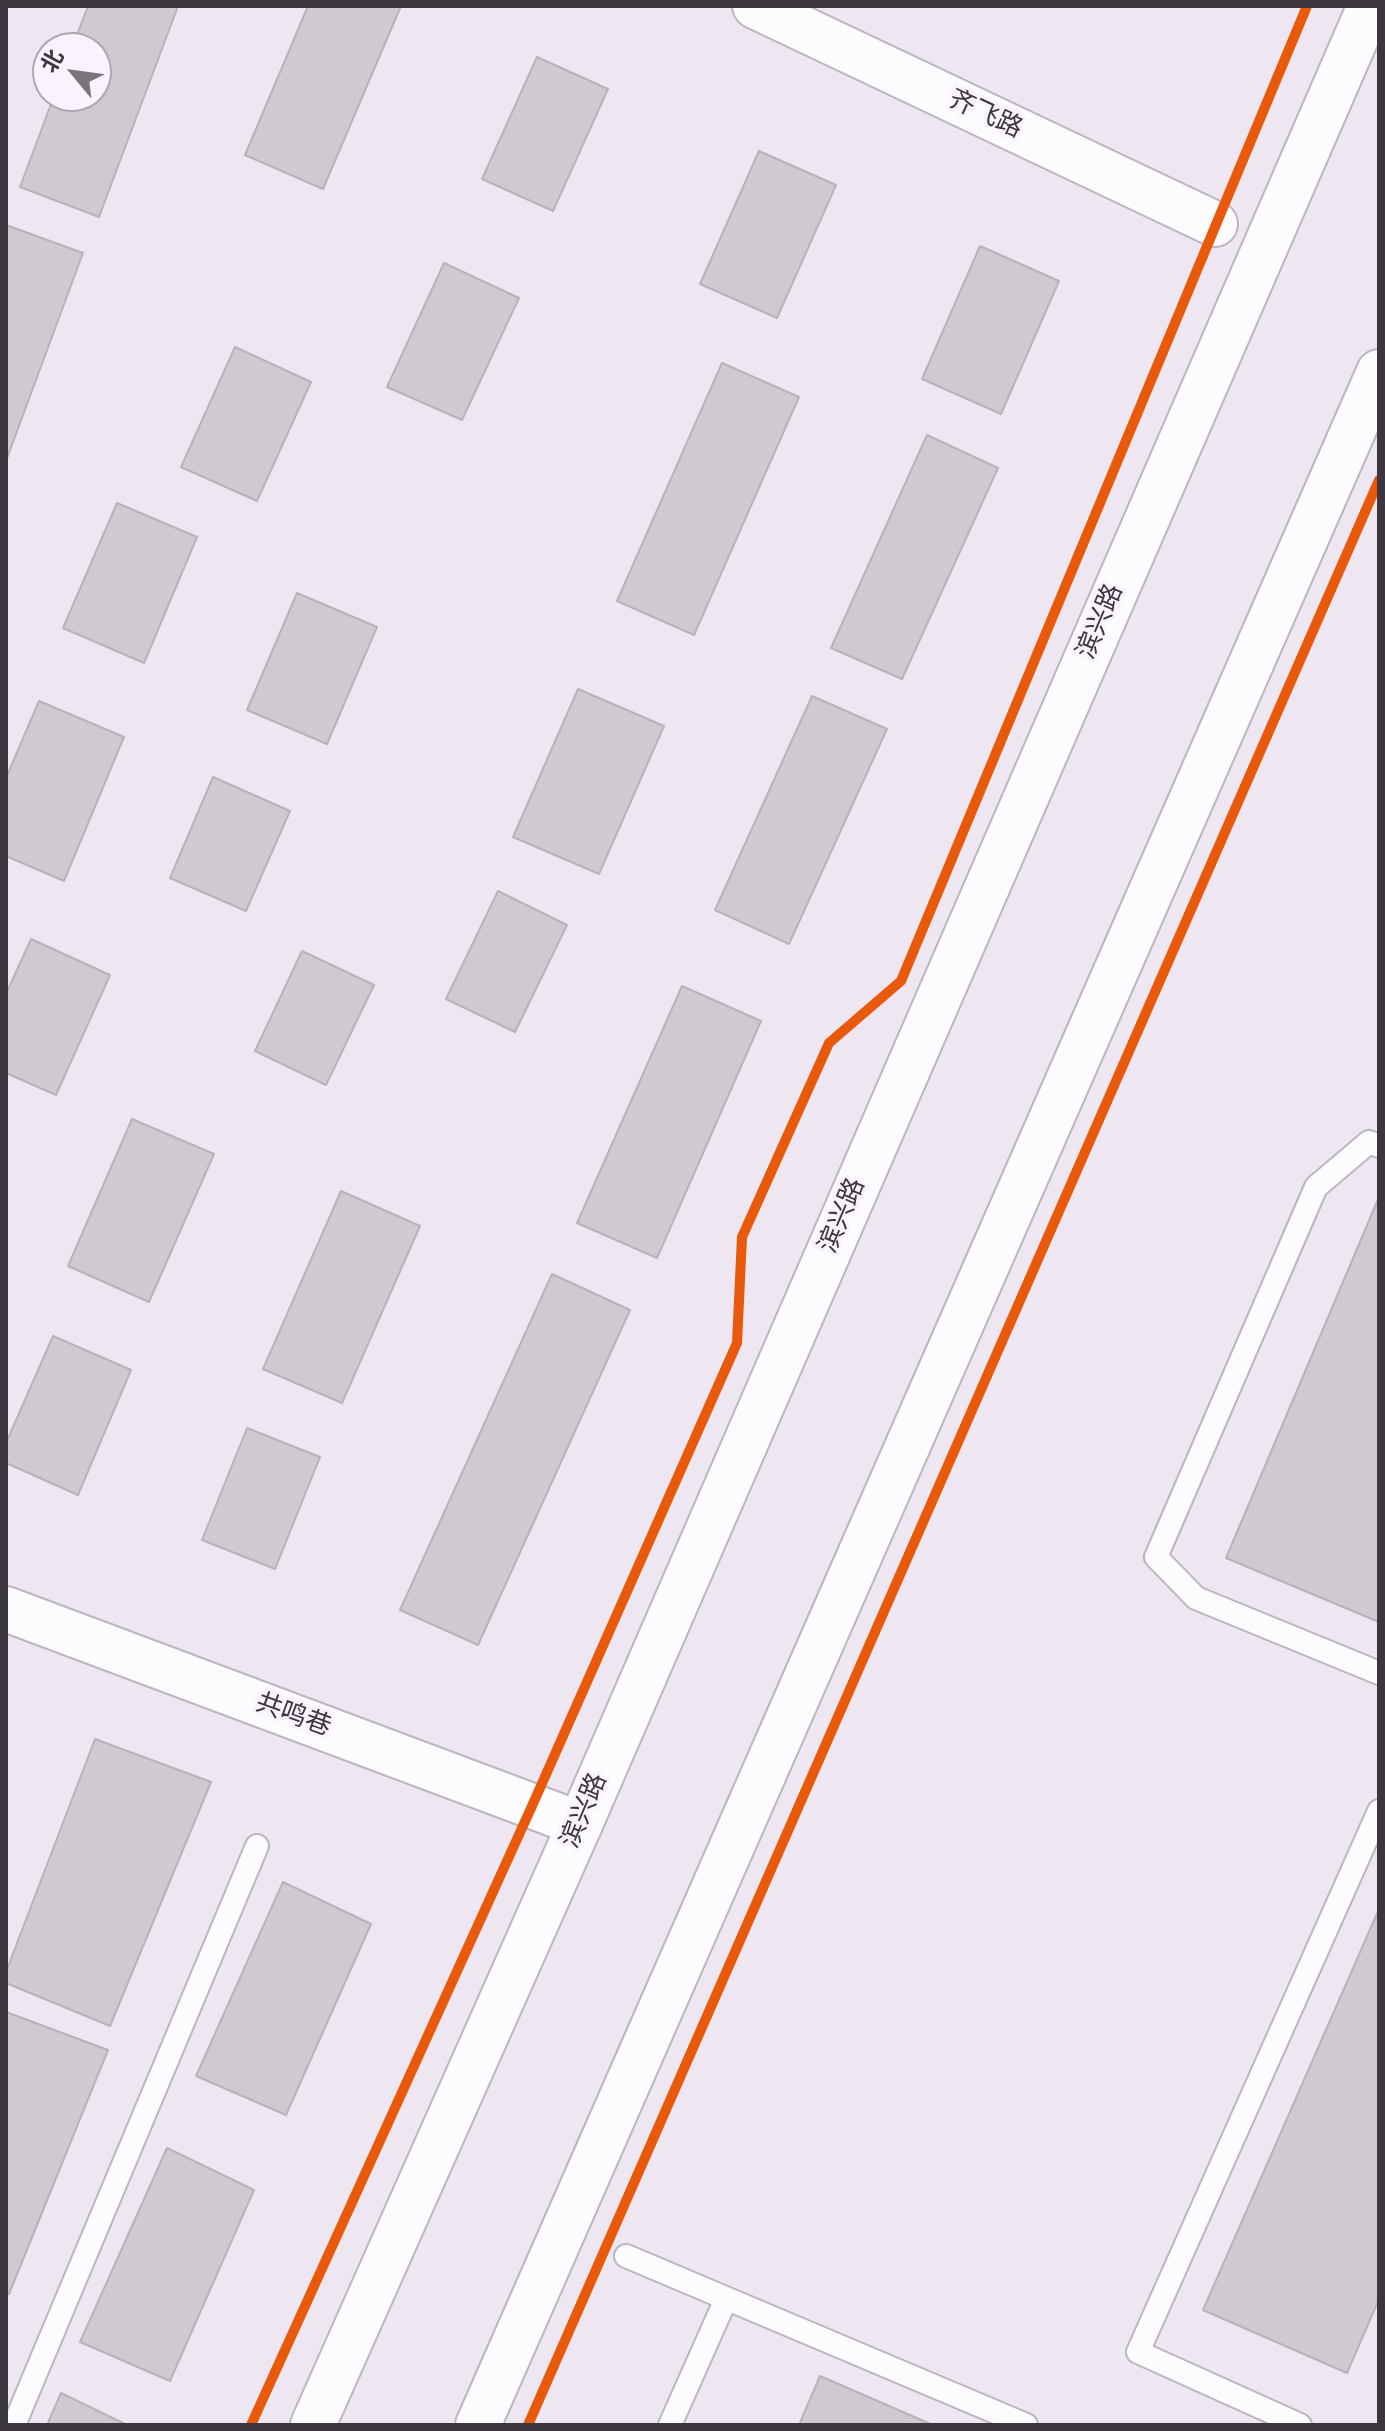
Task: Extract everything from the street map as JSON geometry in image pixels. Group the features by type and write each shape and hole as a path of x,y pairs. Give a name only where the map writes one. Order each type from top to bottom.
{"main road":[{"name":"齐飞路","path":"755,6 1215,224"},
{"name":"滨兴路","path":"313,2425 580,1824 1370,6"},
{"path":"478,2425 1379,372"},
{"name":"共鸣巷","path":"6,1609 580,1824"}],"lane":[{"path":"1379,1146 1369,1142 1316,1187 1156,1557 1196,1598 1379,1673"},
{"path":"1300,2425 1138,2352 1379,1811"},
{"path":"14,2425 257,1846"},
{"path":"626,2256 1026,2425"},
{"path":"670,2425 726,2299"}],"building":[{"path":"88,6 178,6 99,217 20,187 48,112 112,112 112,32 78,32"},
{"path":"308,6 401,6 323,189 245,155"},
{"path":"537,57 608,89 553,211 482,179"},
{"path":"759,151 836,185 777,318 700,284"},
{"path":"6,225 83,253 6,461"},
{"path":"980,246 1059,281 1001,414 922,379"},
{"path":"444,263 519,298 462,420 387,387"},
{"path":"235,347 311,382 257,501 181,467"},
{"path":"722,363 799,397 694,635 617,601"},
{"path":"927,435 998,468 902,679 831,648"},
{"path":"117,503 197,537 144,663 63,628"},
{"path":"297,593 377,627 327,744 247,710"},
{"path":"578,689 664,726 599,874 513,837"},
{"path":"812,696 887,729 789,944 715,910"},
{"path":"39,701 124,737 64,881 6,856 6,778"},
{"path":"213,777 290,811 246,911 170,878"},
{"path":"498,891 567,925 515,1032 446,999"},
{"path":"31,939 110,975 56,1095 6,1073 6,994"},
{"path":"302,951 374,985 326,1085 255,1051"},
{"path":"682,986 761,1021 657,1258 577,1223"},
{"path":"132,1119 214,1154 149,1302 68,1266"},
{"path":"341,1191 420,1226 342,1403 263,1369"},
{"path":"1379,1197 1379,1622 1226,1558"},
{"path":"552,1274 630,1310 478,1645 400,1610"},
{"path":"53,1336 131,1370 78,1495 6,1463 6,1443"},
{"path":"247,1428 320,1457 275,1569 202,1540"},
{"path":"95,1739 211,1782 110,2026 6,1983 6,1972"},
{"path":"283,1882 371,1924 286,2115 196,2076"},
{"path":"1379,1909 1379,2299 1347,2373 1203,2310"},
{"path":"6,2012 108,2050 9,2294 6,2293"},
{"path":"167,2148 254,2190 170,2381 80,2342"},
{"path":"820,2376 933,2425 799,2425"},
{"path":"61,2393 127,2425 47,2425"}],"cycle path":[{"path":"251,2425 532,1806 737,1343 742,1237 829,1043 901,981 1307,6"},
{"path":"528,2425 1379,480"}]}
